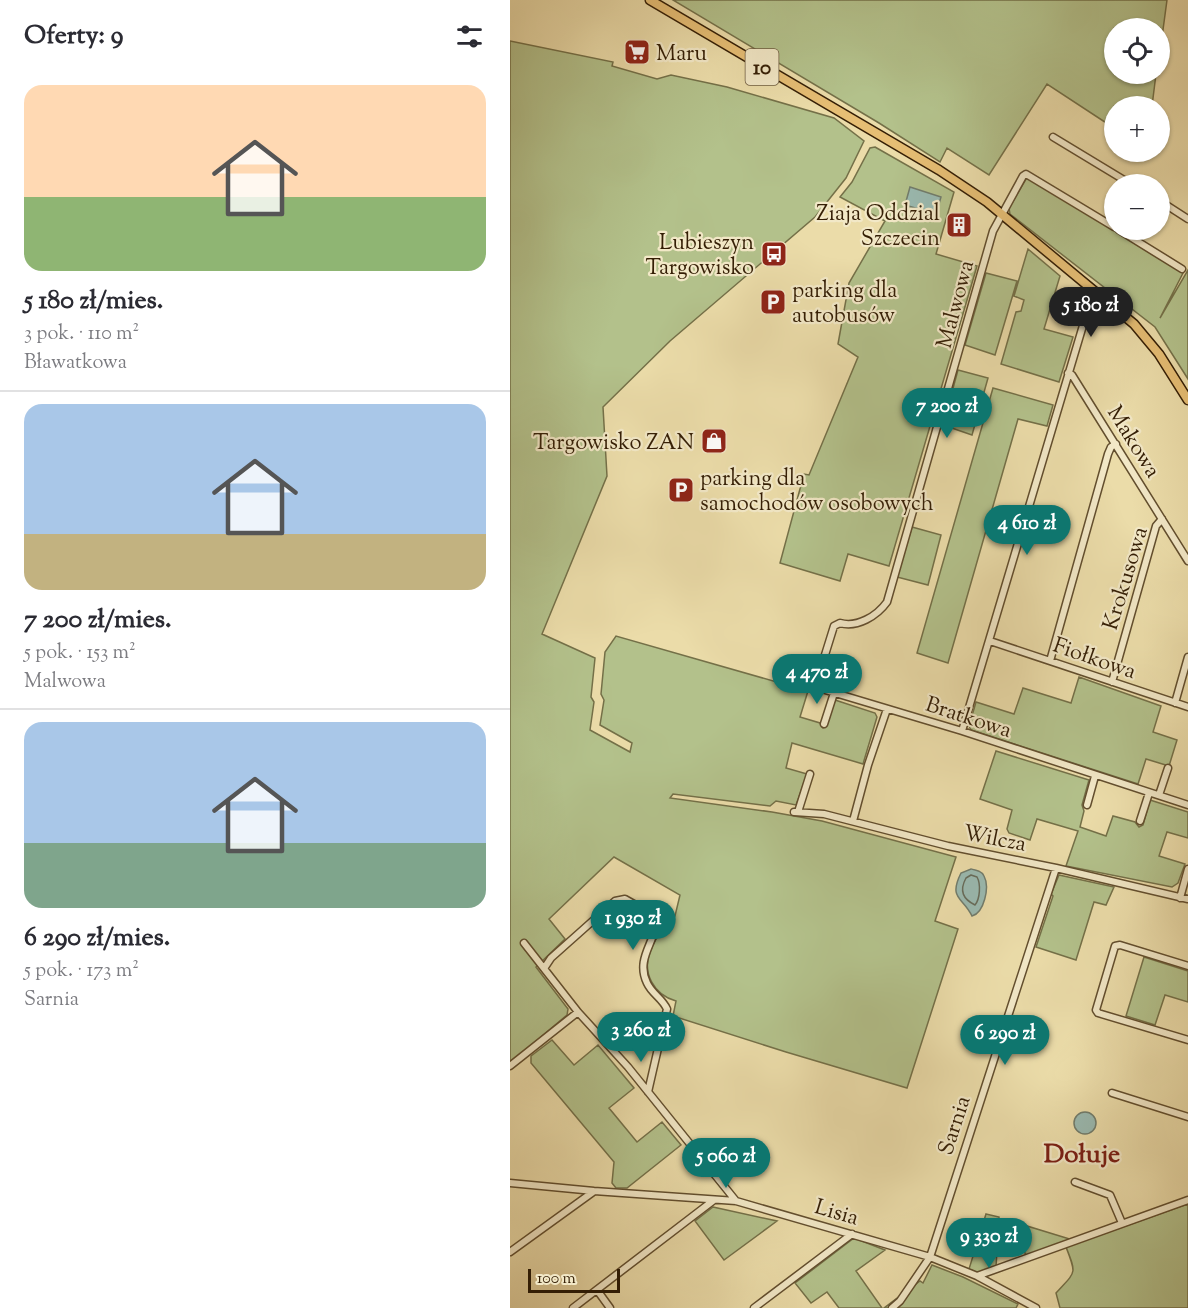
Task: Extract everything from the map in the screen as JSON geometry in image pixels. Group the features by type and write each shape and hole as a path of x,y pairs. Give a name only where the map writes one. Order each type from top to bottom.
{"main road":[{"name":"10","path":"650,0 939,170 1001,213 1099,294 1142,333 1188,400"}],"street":[{"path":"1053,137 1114,174"},
{"name":"Malwowa","path":"849,626 874,616 887,602 993,231 1023,176 1026,174 1104,221"},
{"path":"1170,207 1188,219"},
{"path":"1135,240 1182,269"},
{"path":"962,731 1087,312 1099,294"},
{"name":"Makowa","path":"1068,373 1072,375 1188,561"},
{"path":"1050,661 1108,454 1111,447 1116,444"},
{"name":"Krokusowa","path":"1112,682 1156,526 1162,519"},
{"name":"Bratkowa","path":"849,626 840,623 834,626 815,687 962,731 1188,805"},
{"name":"Fiołkowa","path":"990,641 1188,708"},
{"path":"1174,703 1188,657"},
{"path":"824,724 834,693"},
{"path":"852,821 887,709"},
{"path":"1159,795 1168,768"},
{"name":"Wilcza","path":"810,774 796,812 824,814 948,846 1056,868 1188,899"},
{"path":"1087,805 1095,776"},
{"path":"1140,821 1149,793"},
{"name":"Sarnia","path":"892,1308 900,1301 930,1257 1056,868"},
{"path":"1180,897 1188,869"},
{"path":"545,967 551,958 615,901 625,899 655,916 657,927 645,950 646,982 662,999 667,1009 648,1092"},
{"path":"524,943 578,1012 648,1092 736,1201"},
{"path":"1188,966 1120,945 1115,946 1096,1010 1098,1013 1188,1040"},
{"path":"510,1066 578,1012"},
{"path":"1113,1093 1188,1117"},
{"path":"1075,1182 1110,1195 1122,1223"},
{"name":"Lisia","path":"510,1183 736,1201 930,1257 977,1276 1036,1308"},
{"path":"510,1252 594,1191"},
{"path":"573,1308 715,1200"},
{"path":"977,1276 1188,1200"},
{"path":"754,1308 852,1234"},
{"path":"597,1290 610,1308"}],"green space":[{"path":"673,0 1167,0 1165,18 1104,18 1104,84 1155,84 1153,96 1104,96 1104,121 1047,84 989,175 947,148 940,162"},
{"path":"510,41 613,62 612,66 657,79 671,75 727,87 834,118 864,141 846,178 815,217 670,341 603,407 607,476 542,634 595,658 591,697 594,702 590,730 630,752 632,743 600,725 604,700 601,694 605,652 616,636 808,691 800,717 820,723 823,728 827,725 835,700 875,713 877,717 863,764 792,743 786,768 807,774 796,805 776,801 770,806 673,794 670,798 822,821 956,857 935,921 958,929 907,1088 673,1016 676,1001 668,998 656,988 649,975 648,960 659,934 669,918 675,916 680,895 614,857 549,919 565,939 536,967 568,1009 567,1015 510,1063"},
{"path":"875,147 954,192 936,254 977,266 889,566 848,554 840,581 780,563 804,474 809,475 858,357 838,344 849,283 885,221 840,197 852,182 870,148"},
{"path":"1026,179 1030,179 1104,224 1104,240 1129,240 1183,273 1160,318 1188,270 1188,379 1155,327 1010,214 1009,208"},
{"path":"1028,249 1060,276 1044,329 1073,337 1059,382 1001,364 1016,312 1021,311 1024,300 1014,296"},
{"path":"986,273 1017,281 995,355 965,345"},
{"path":"958,370 988,378 972,435 943,425"},
{"path":"993,388 1053,405 1047,426 1018,419 948,663 917,653"},
{"path":"912,527 941,535 928,585 897,577"},
{"path":"1079,677 1161,706 1153,732 1177,740 1169,766 1146,759 1138,784 971,730 969,726 976,702 1014,714 1023,688 1071,703"},
{"path":"996,751 1089,780 1082,805 1084,811 1080,827 1106,836 1113,816 1135,822 1139,827 1143,825 1150,800 1188,812 1188,838 1167,832 1159,856 1185,864 1178,883 1172,887 1066,866 1078,831 1037,819 1030,840 1009,833 1007,829 1012,810 980,799"},
{"path":"1059,875 1114,887 1106,905 1094,902 1076,960 1036,947 1053,896 1051,894"},
{"path":"1144,957 1188,971 1188,1002 1165,995 1155,1025 1126,1016"},
{"path":"552,1040 574,1065 598,1045 634,1088 609,1108 637,1142 662,1122 681,1145 627,1188 616,1188 612,1183 614,1162 531,1063 531,1056"},
{"path":"1188,1204 1188,1308 1060,1308 1056,1293 1073,1272 1066,1247"},
{"path":"713,1207 777,1221 724,1260 695,1221"},
{"path":"986,1214 999,1217 996,1267 978,1273 969,1269"},
{"path":"1014,1222 1073,1240 1026,1256"},
{"path":"854,1238 885,1250 856,1271 882,1308 839,1308 827,1292 811,1303 795,1283"},
{"path":"932,1265 963,1277 1018,1304 1016,1308 884,1308 920,1281 923,1283"}],"water":[{"path":"910,187 941,197 936,214 905,205"},
{"path":"971,869 983,874 986,881 983,905 972,916 956,893 961,873"},
{"path":"1085,1112 1093,1115 1096,1123 1093,1131 1085,1134 1077,1131 1074,1123 1077,1115"}],"place":[{"name":"Maru","path":"637,52"},
{"name":"Ziaja Oddzial Szczecin","path":"959,225"},
{"name":"Lubieszyn Targowisko","path":"774,254"},
{"name":"parking dla autobusów","path":"773,302"},
{"name":"Targowisko ZAN","path":"714,441"},
{"name":"parking dla samochodów osobowych","path":"681,490"}],"district":[{"name":"Dołuje","path":"1082,1153"}]}
